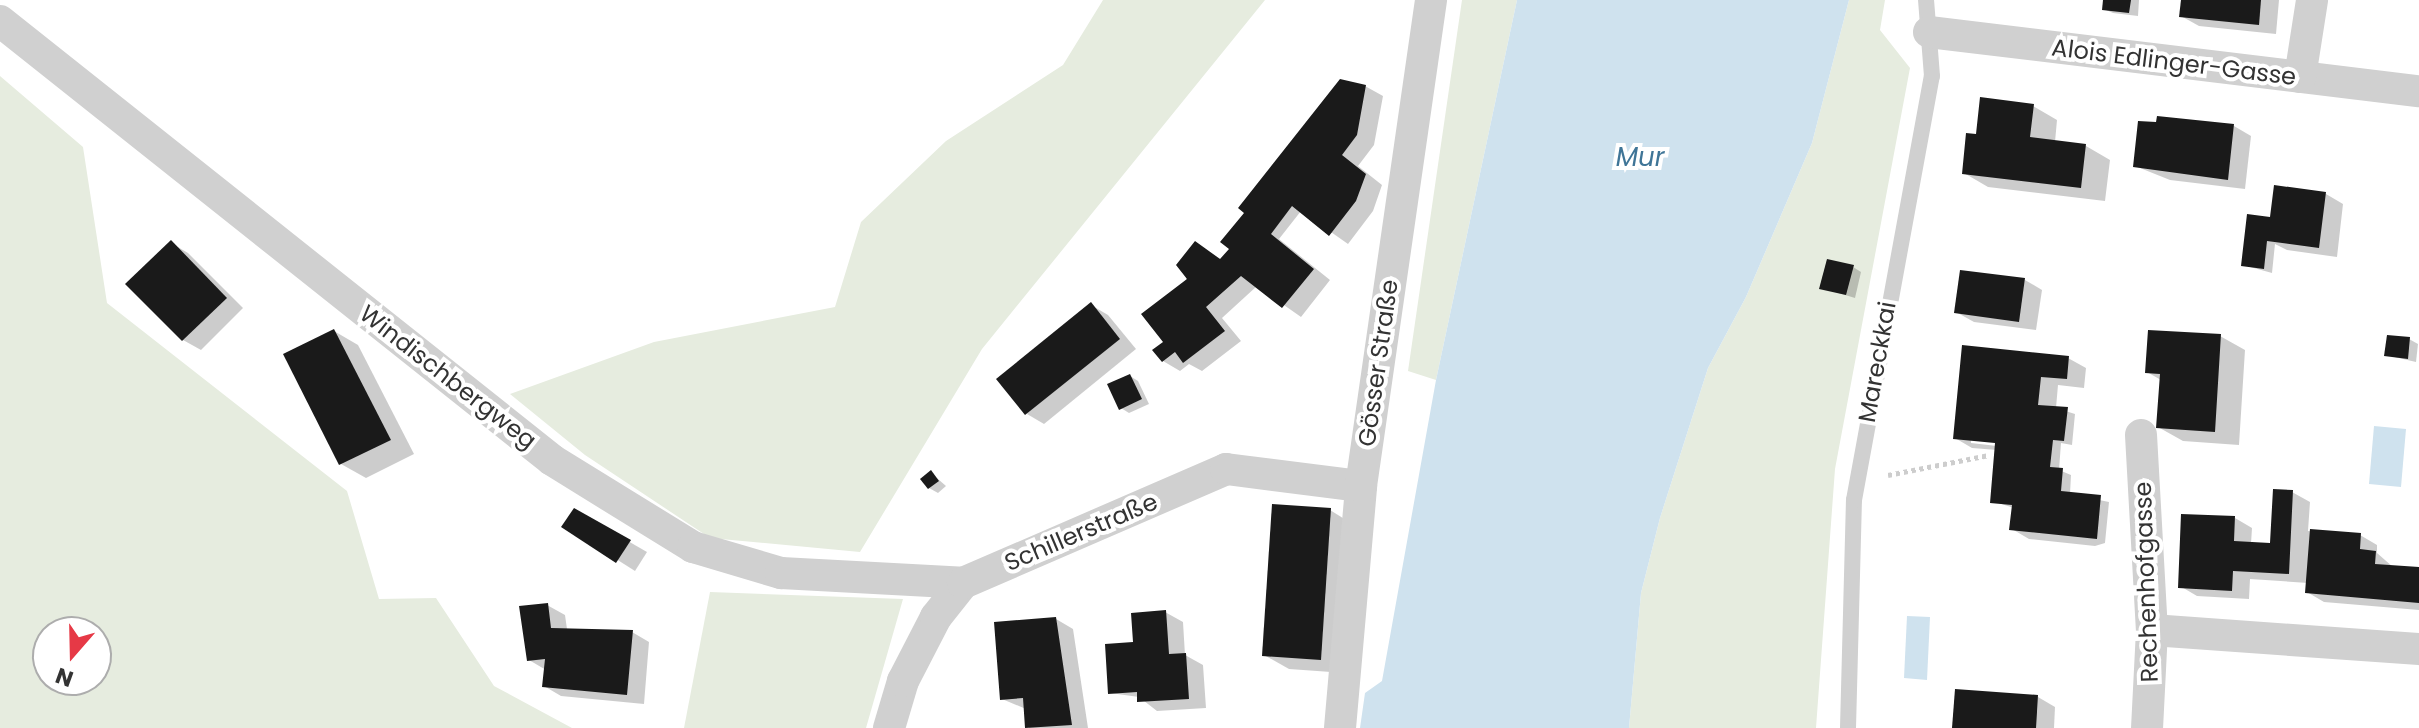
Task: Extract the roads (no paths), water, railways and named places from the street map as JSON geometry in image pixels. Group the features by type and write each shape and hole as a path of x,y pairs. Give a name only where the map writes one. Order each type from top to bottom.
{"street":[{"name":"Gösser Straße","path":"1340,728 1361,486 1431,0"},
{"path":"2300,77 2312,0"},
{"name":"Windischbergweg","path":"0,21 552,460 693,547 781,573 963,583"},
{"name":"Alois Edlinger-Gasse","path":"1929,32 2419,91"},
{"name":"Rechenhofgasse","path":"2141,435 2152,630 2147,728"},
{"name":"Schillerstraße","path":"963,583 1226,469 1361,486"},
{"path":"889,728 903,681 929,630 963,583"},
{"path":"2152,630 2419,649"}],"lane":[{"name":"Mareckkai","path":"1848,728 1854,500 1932,76 1926,0"}],"water":[{"name":"Mur","path":"1517,0 1849,0 1812,143 1746,297 1708,368 1660,518 1641,593 1629,728 1360,728 1365,693 1382,681 1436,380"},
{"path":"2374,426 2406,429 2401,487 2369,484"},
{"path":"1907,616 1930,617 1927,680 1904,678"}]}
